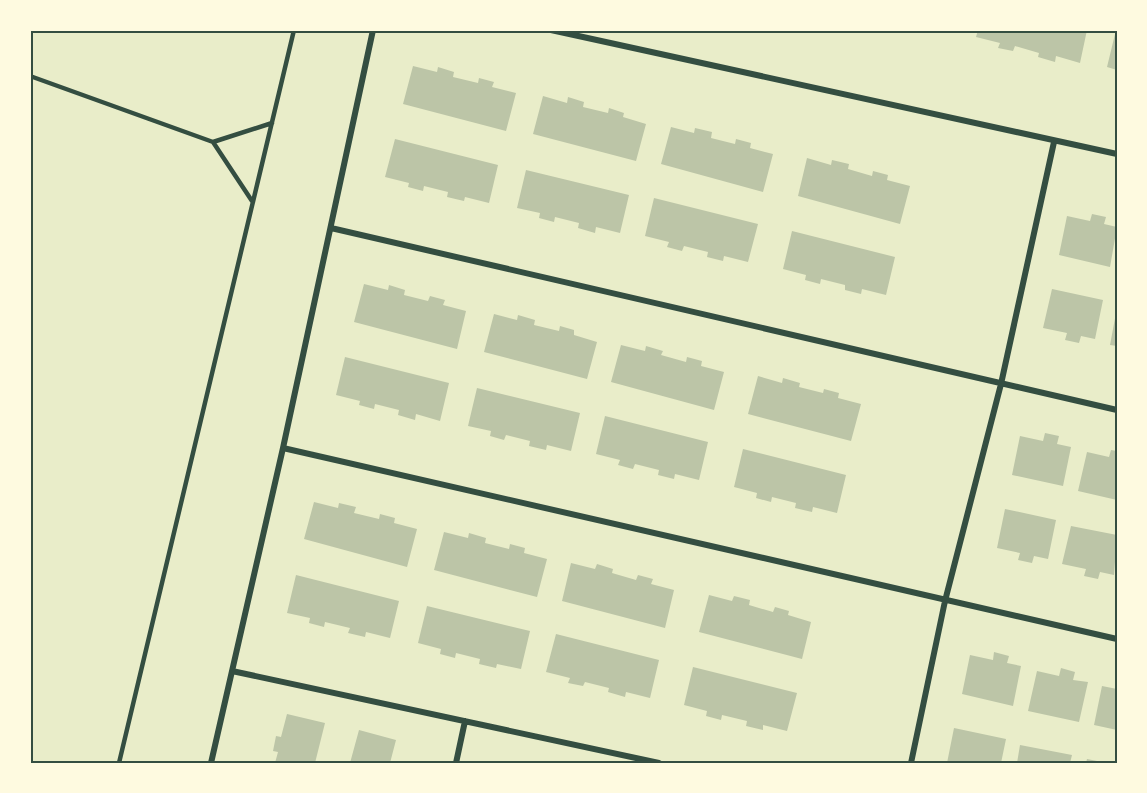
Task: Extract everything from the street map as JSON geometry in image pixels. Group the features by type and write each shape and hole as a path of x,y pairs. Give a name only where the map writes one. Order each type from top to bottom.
{"street":[{"path":"211,763 283,448 373,30"},
{"path":"551,30 1117,154"},
{"path":"911,763 945,601 1001,384 1054,142"},
{"path":"331,228 1117,410"},
{"path":"283,448 1117,639"},
{"path":"232,672 659,763"},
{"path":"456,763 465,721"}],"lane":[{"path":"119,763 294,30"},
{"path":"30,76 213,142 252,201"},
{"path":"213,142 272,123"}],"building":[{"path":"978,30 1087,30 1080,63 1056,56 1055,62 1038,57 1039,53 1015,46 1013,51 998,48 1000,43 976,37"},
{"path":"1117,30 1117,70 1107,67"},
{"path":"413,66 437,72 438,67 454,72 453,77 478,83 479,78 494,82 492,87 516,93 506,131 403,104"},
{"path":"543,96 567,103 568,97 584,102 583,107 608,113 609,108 624,113 623,117 646,124 636,161 533,134"},
{"path":"671,127 694,133 695,128 712,132 711,138 735,144 736,139 751,143 750,148 773,154 763,192 661,164"},
{"path":"395,139 498,165 489,203 465,197 464,201 447,197 448,192 424,186 423,191 408,187 409,183 385,177"},
{"path":"807,158 831,165 832,160 849,164 848,169 872,176 873,171 888,175 887,180 910,186 900,224 798,196"},
{"path":"526,170 629,195 620,233 596,227 595,233 578,228 579,223 555,217 554,222 539,218 540,213 517,208"},
{"path":"654,198 758,224 748,262 724,256 723,261 707,257 708,252 684,246 682,251 667,247 669,242 645,236"},
{"path":"1092,214 1106,217 1104,224 1117,227 1110,267 1059,255 1067,216 1090,221"},
{"path":"792,231 895,257 886,295 862,289 861,294 845,290 845,285 821,279 820,284 805,280 806,275 783,269"},
{"path":"364,284 388,290 389,285 405,290 404,295 428,301 430,296 445,300 443,305 466,311 457,349 354,322"},
{"path":"1052,289 1103,300 1095,339 1081,336 1079,343 1065,340 1067,333 1043,328"},
{"path":"1117,313 1117,346 1110,345"},
{"path":"494,314 517,320 518,315 535,320 534,325 559,331 560,326 574,330 574,335 597,342 587,379 484,352"},
{"path":"621,345 645,351 646,346 663,351 661,355 686,362 687,357 702,361 701,366 724,372 714,410 611,382"},
{"path":"345,357 449,383 440,421 416,414 415,420 398,415 399,410 375,404 374,409 359,405 360,401 336,395"},
{"path":"758,376 782,383 783,378 800,383 799,387 823,393 824,389 839,393 838,398 861,404 851,441 748,414"},
{"path":"477,388 580,413 571,451 547,445 546,450 529,446 530,441 506,435 504,440 490,436 491,431 468,426"},
{"path":"605,416 708,442 699,480 675,474 674,479 658,475 659,470 635,464 633,469 618,465 620,460 596,454"},
{"path":"1045,433 1059,436 1057,444 1071,447 1063,486 1012,475 1020,436 1043,441"},
{"path":"743,449 846,475 837,513 813,507 812,512 795,508 796,503 772,497 771,502 756,498 757,493 734,487"},
{"path":"1111,450 1117,451 1117,500 1078,491 1087,452 1109,457"},
{"path":"314,502 338,508 339,503 356,507 354,513 379,519 380,514 395,518 394,523 417,529 407,567 304,539"},
{"path":"1005,509 1056,520 1048,559 1034,556 1032,563 1018,560 1020,553 997,548"},
{"path":"1071,526 1117,535 1114,575 1100,572 1098,579 1084,576 1086,569 1062,564"},
{"path":"444,532 468,538 469,533 486,538 485,543 509,549 510,544 525,548 524,553 547,559 537,597 434,570"},
{"path":"571,563 595,569 597,564 613,569 612,573 636,580 638,575 653,579 651,584 674,590 665,628 562,601"},
{"path":"296,575 399,601 390,638 366,632 365,637 348,633 350,628 325,622 324,627 309,623 310,618 287,613"},
{"path":"709,595 732,601 734,596 750,600 749,605 773,612 775,607 789,611 788,615 811,622 802,659 699,632"},
{"path":"427,606 530,631 521,669 497,664 496,668 479,664 480,659 456,653 455,658 440,654 441,649 418,643"},
{"path":"556,634 659,660 650,698 626,692 625,697 608,692 609,688 585,682 583,686 568,683 570,678 546,672"},
{"path":"994,652 1009,656 1007,663 1021,666 1013,706 962,694 970,655 993,660"},
{"path":"693,667 797,693 787,731 763,725 763,730 746,726 747,721 722,715 721,720 706,716 707,711 684,705"},
{"path":"1061,668 1075,672 1073,680 1088,682 1079,722 1028,711 1037,671 1059,676"},
{"path":"1102,686 1117,689 1117,730 1094,725"},
{"path":"287,714 325,723 315,763 275,763 278,752 273,751 276,736 281,737"},
{"path":"954,728 1006,739 1001,763 947,763"},
{"path":"359,730 396,740 390,763 350,763"},
{"path":"1020,745 1072,755 1070,763 1017,763"},
{"path":"1087,759 1102,762 1102,763 1086,763"}]}
